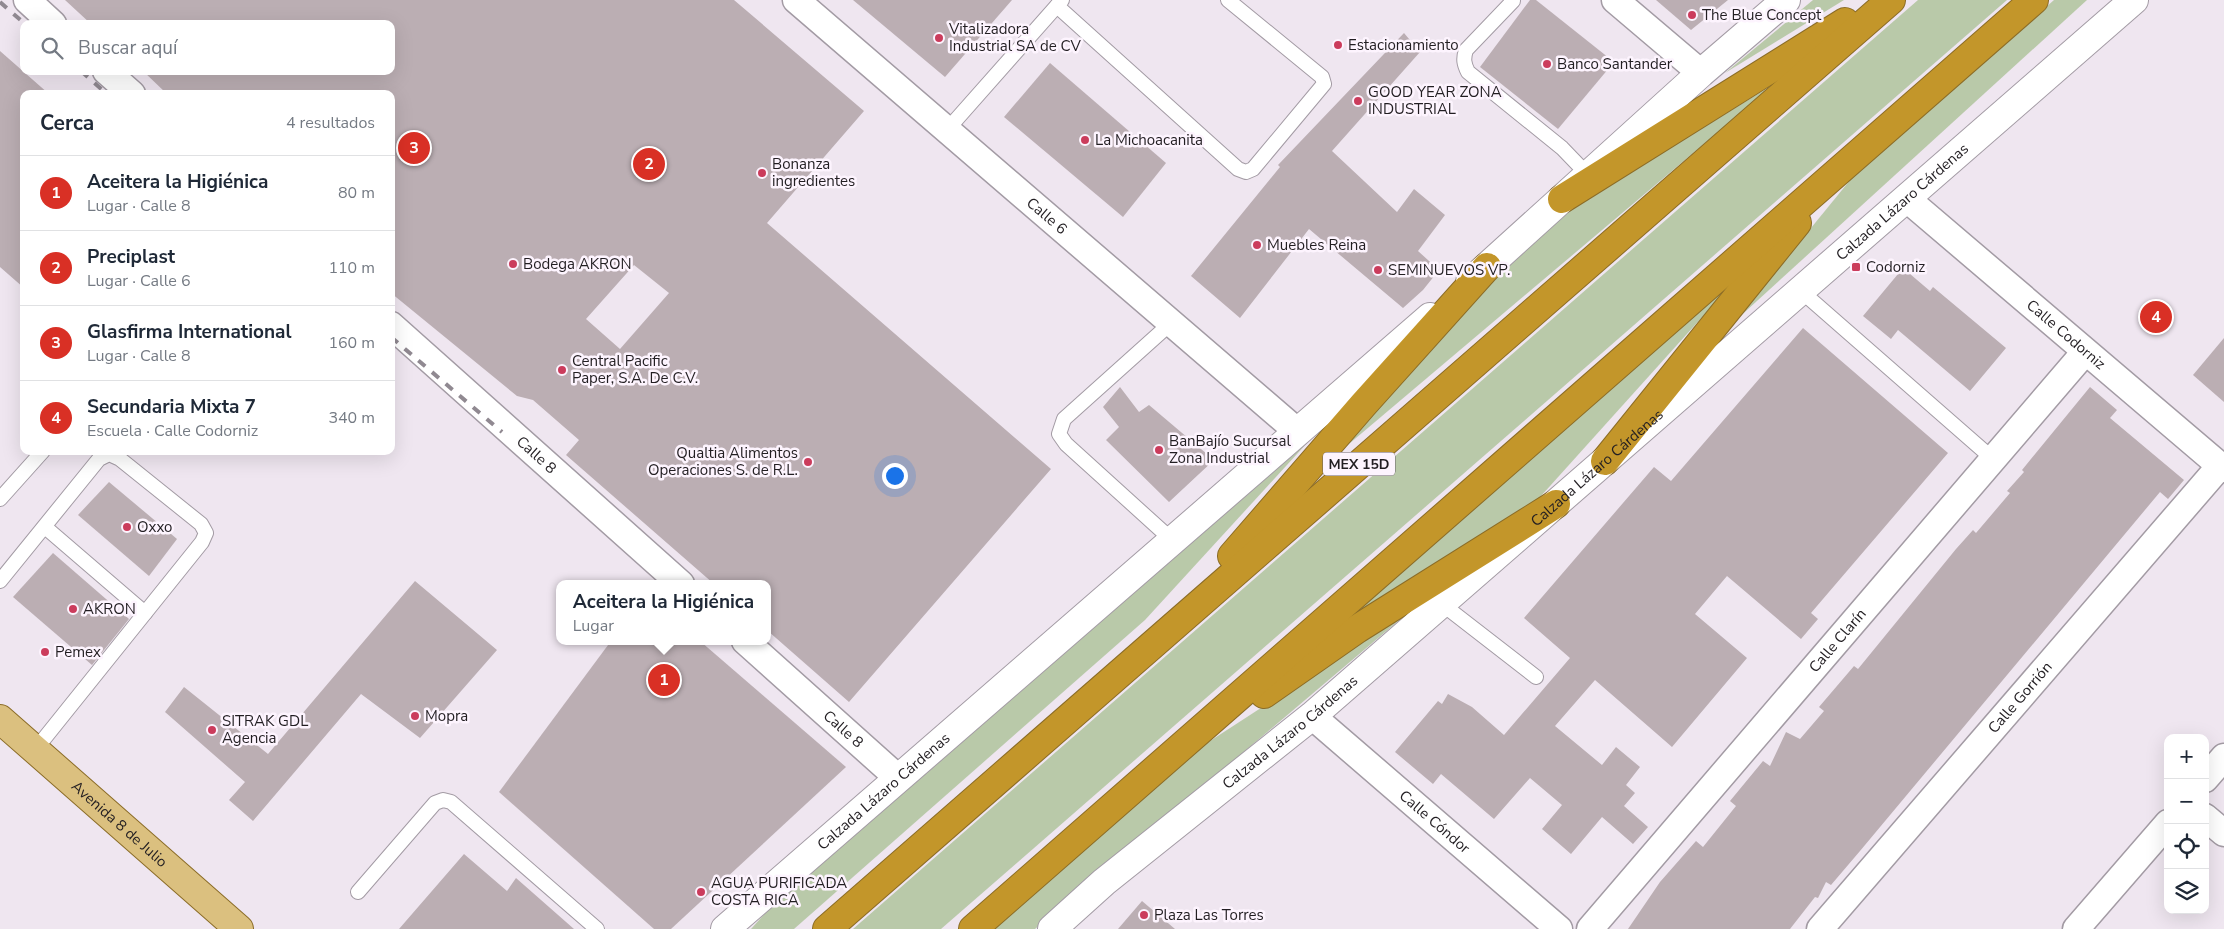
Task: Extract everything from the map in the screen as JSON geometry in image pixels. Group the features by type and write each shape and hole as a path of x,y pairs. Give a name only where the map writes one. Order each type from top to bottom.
{"highway":[{"path":"1562,199 1880,0"},
{"name":"MEX 15D","path":"827,929 1891,0"},
{"path":"973,929 2034,0"},
{"path":"1605,461 1845,165"},
{"path":"1164,634 1363,405 1488,266"},
{"path":"1154,770 1357,629 1556,504"}],"main road":[{"name":"Calzada Lázaro Cárdenas","path":"725,929 1488,266 1701,73 1786,0"},
{"name":"Calzada Lázaro Cárdenas","path":"1052,929 1104,882 1312,716 2134,0"},
{"name":"Avenida 8 de Julio","path":"0,719 239,929"},
{"path":"741,929 800,863"}],"street":[{"path":"27,0 49,20"},
{"name":"Calle 6","path":"796,0 1298,432"},
{"path":"1615,0 1701,73"},
{"path":"111,75 127,90"},
{"name":"Calle Codorniz","path":"1907,199 2222,467"},
{"name":"Calle 8","path":"395,330 677,580"},
{"name":"Calle Clarín","path":"1590,929 2085,352"},
{"name":"Calle Gorrión","path":"1820,929 2222,467"},
{"name":"Calle 8","path":"749,645 898,778"},
{"name":"Calle Cóndor","path":"1312,716 1559,929"},
{"path":"2209,774 2224,757"},
{"path":"2209,821 2224,834"},
{"path":"2076,929 2166,824"}],"lane":[{"path":"947,130 1060,3 1238,169 1246,172 1253,169 1324,84 1322,77 1228,0"},
{"path":"1513,0 1466,50 1463,59 1468,72 1562,148 1588,175"},
{"path":"1801,291 1993,460"},
{"path":"1171,323 1064,419 1059,434 1066,444 1172,540"},
{"path":"0,499 39,455"},
{"path":"0,581 99,460 107,455"},
{"path":"35,750 205,538 206,533 201,524 120,459 111,455"},
{"path":"45,527 145,613"},
{"path":"1442,604 1536,677"},
{"path":"358,892 435,803 443,800 451,802 597,929"}],"green space":[{"path":"1813,0 1844,0 1725,73"},
{"path":"1918,0 2007,0 941,929 853,929"},
{"path":"2054,0 2087,0 1735,321 1851,179"},
{"path":"1776,83 1304,482 1501,270 1561,214"},
{"path":"1740,275 1532,506 1305,650"},
{"path":"1308,442 1145,620 794,929 751,929 783,893"},
{"path":"1410,611 1035,929 988,929 1170,767"}],"building":[{"path":"65,0 734,0 864,111 767,223 1051,469 849,702 771,634 771,580 709,580 566,455 579,440 533,400 517,396 395,296 395,90 163,90 147,75 395,75 395,20 87,20","holes":["634,265 669,293 620,349 586,319"]},
{"name":"Vitalizadora Industrial SA de CV","path":"853,0 1012,0 945,77"},
{"name":"Banco Santander","path":"1530,0 1536,0 1614,62 1558,129 1480,67"},
{"name":"The Blue Concept","path":"1656,0 1728,0 1691,30"},
{"path":"1404,33 1420,52 1332,151 1397,212 1414,189 1445,215 1418,251 1439,270 1423,290 1403,308 1309,229 1240,318 1191,276 1280,167 1278,165"},
{"path":"0,51 20,69 20,75 27,75 44,90 20,90 20,284 0,267"},
{"name":"La Michoacanita","path":"1050,63 1166,163 1123,217 1004,117"},
{"path":"1903,268 1930,291 1933,287 2006,348 1970,391 1898,330 1891,339 1863,316"},
{"path":"1803,328 1948,453 1811,613 1818,619 1801,639 1727,576 1695,614 1747,658 1672,747 1595,680 1555,726 1602,765 1616,747 1640,767 1626,785 1635,793 1624,806 1648,827 1633,844 1602,817 1571,854 1542,829 1562,805 1530,778 1494,819 1441,774 1433,784 1395,752 1438,701 1442,704 1448,694 1472,707 1504,735 1570,658 1524,618 1654,467 1671,481"},
{"path":"2224,338 2224,402 2193,375"},
{"name":"BanBajío Sucursal Zona Industrial","path":"1120,387 1139,412 1149,405 1214,460 1169,502 1106,440 1119,427 1103,407"},
{"path":"2090,387 2117,410 2110,418 2184,480 2168,499 2160,492 1860,851 1831,885 1826,882 1818,898 1815,897 1790,929 1628,929 1660,882 1696,841 1703,847 1736,806 1730,801 1763,761 1770,766 1786,732 1800,739 1824,711 1819,707 1854,666 1858,669 1956,549 1973,530 1976,533 2010,493 2007,491 2024,472 2022,470"},
{"name":"Oxxo","path":"109,482 177,539 149,576 78,515"},
{"name":"AKRON","path":"53,553 129,619 92,665 13,597"},
{"name":"Mopra","path":"415,581 497,650 420,738 361,694 253,821 229,800 245,782 165,712 184,687 268,754"},
{"path":"608,645 705,645 846,767 671,929 654,929 499,792"},
{"path":"464,854 507,891 516,878 574,929 399,929"},
{"name":"Plaza Las Torres","path":"1142,901 1175,929 1118,929"}],"railway":[{"path":"0,2 20,20"},
{"path":"86,75 102,90"},
{"path":"395,340 502,432"}],"place":[{"name":"The Blue Concept","path":"1692,15"},
{"name":"Vitalizadora Industrial SA de CV","path":"939,38"},
{"name":"Estacionamiento","path":"1338,45"},
{"name":"Banco Santander","path":"1547,64"},
{"name":"GOOD YEAR ZONA INDUSTRIAL","path":"1358,101"},
{"name":"La Michoacanita","path":"1085,140"},
{"name":"Glasfirma International","path":"414,148"},
{"name":"Preciplast","path":"649,164"},
{"name":"Bonanza ingredientes","path":"762,173"},
{"name":"Muebles Reina","path":"1257,245"},
{"name":"Bodega AKRON","path":"513,264"},
{"name":"Codorniz","path":"1856,267"},
{"name":"SEMINUEVOS VP.","path":"1378,270"},
{"name":"Secundaria Mixta 7","path":"2156,317"},
{"name":"Central Pacific Paper, S.A. De C.V.","path":"562,370"},
{"name":"BanBajío Sucursal Zona Industrial","path":"1159,450"},
{"name":"Qualtia Alimentos Operaciones S. de R.L.","path":"808,462"},
{"name":"Oxxo","path":"127,527"},
{"name":"AKRON","path":"73,609"},
{"name":"Pemex","path":"45,652"},
{"name":"Aceitera la Higiénica","path":"664,680"},
{"name":"Mopra","path":"415,716"},
{"name":"SITRAK GDL Agencia","path":"212,730"},
{"name":"AGUA PURIFICADA COSTA RICA","path":"701,892"},
{"name":"Plaza Las Torres","path":"1144,915"}]}
